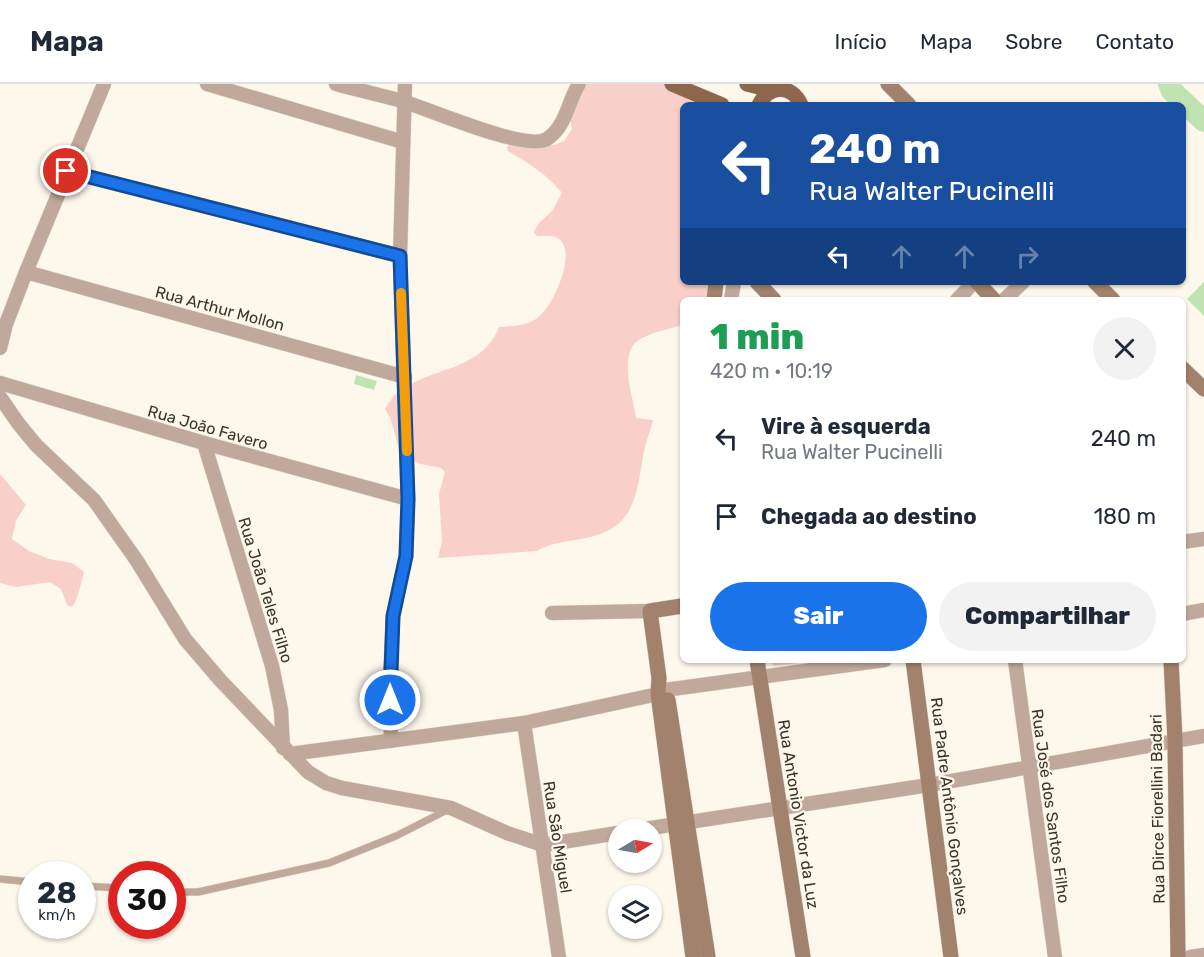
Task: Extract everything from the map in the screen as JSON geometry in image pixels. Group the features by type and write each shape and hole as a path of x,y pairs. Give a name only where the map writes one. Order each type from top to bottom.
{"main road":[{"path":"672,84 715,102"},
{"path":"747,84 771,90 790,87 800,102"},
{"path":"761,102 771,90"}],"street":[{"path":"0,348 6,324 26,272 104,84"},
{"path":"207,84 403,142"},
{"path":"336,84 404,102 501,135 530,141 545,140 554,133 579,84"},
{"path":"391,741 390,680 393,616 406,556 408,499 400,256 405,84"},
{"path":"888,84 906,102"},
{"path":"66,171 400,256"},
{"name":"Rua Arthur Mollon","path":"26,272 405,377"},
{"path":"759,285 771,297"},
{"path":"960,297 973,285"},
{"path":"979,285 991,297"},
{"path":"1007,297 1020,285"},
{"path":"1098,285 1110,297"},
{"path":"1186,372 1204,389"},
{"name":"Rua João Favero","path":"0,383 204,443 408,499"},
{"path":"0,396 36,445 94,500 137,561 185,639 286,751 308,772 326,783 342,788 451,808 507,833 543,845 608,835"},
{"name":"Rua João Teles Filho","path":"204,443 272,666 286,751"},
{"path":"1186,541 1204,539"},
{"path":"552,613 650,611 680,606"},
{"path":"1186,613 1204,610"},
{"path":"650,611 681,823 708,957"},
{"name":"Rua Antonio Victor da Luz","path":"757,663 803,957"},
{"path":"286,751 391,741 524,723 660,687 863,663"},
{"name":"Rua Padre Antônio Gonçalves","path":"913,663 951,957"},
{"name":"Rua José dos Santos Filho","path":"1015,663 1055,957"},
{"name":"Rua Dirce Fiorellini Badari","path":"1171,663 1175,740 1178,957"},
{"name":"Rua São Miguel","path":"524,723 559,957"},
{"path":"662,826 929,785 1204,736"},
{"path":"681,823 693,957"},
{"path":"1190,957 1204,955"}],"lane":[{"path":"186,892 198,892 329,863 396,836 451,808"},
{"path":"0,879 18,881"}],"shaded area":[{"path":"587,84 679,84 721,102 680,102 680,285 710,285 706,297 680,297 680,326 642,338 634,344 630,352 628,374 636,418 653,420 636,494 626,515 618,524 594,536 558,543 537,551 438,558 442,541 439,494 445,472 441,468 421,464 401,456 390,417 385,409 395,395 413,383 456,366 481,352 499,327 532,321 549,304 564,269 565,247 558,238 537,236 534,232 539,223 552,211 562,193 544,175 508,151 507,147 512,143 554,145 564,141 572,129 571,116 574,105"},
{"path":"1204,282 1204,316 1187,299"},
{"path":"356,375 377,381 374,390 354,384"},
{"path":"0,474 26,505 16,520 12,539 29,551 49,559 72,563 84,572 72,607 67,605 61,589 50,582 16,587 0,583"},
{"path":"772,663 798,663 773,666"}],"waterway":[{"path":"1169,84 1172,91 1184,102"},
{"path":"1186,104 1204,121"}],"slow traffic":[{"path":"401,293 407,451"}],"route":[{"path":"66,171 400,256 408,499 406,556 393,616 390,700"}]}
